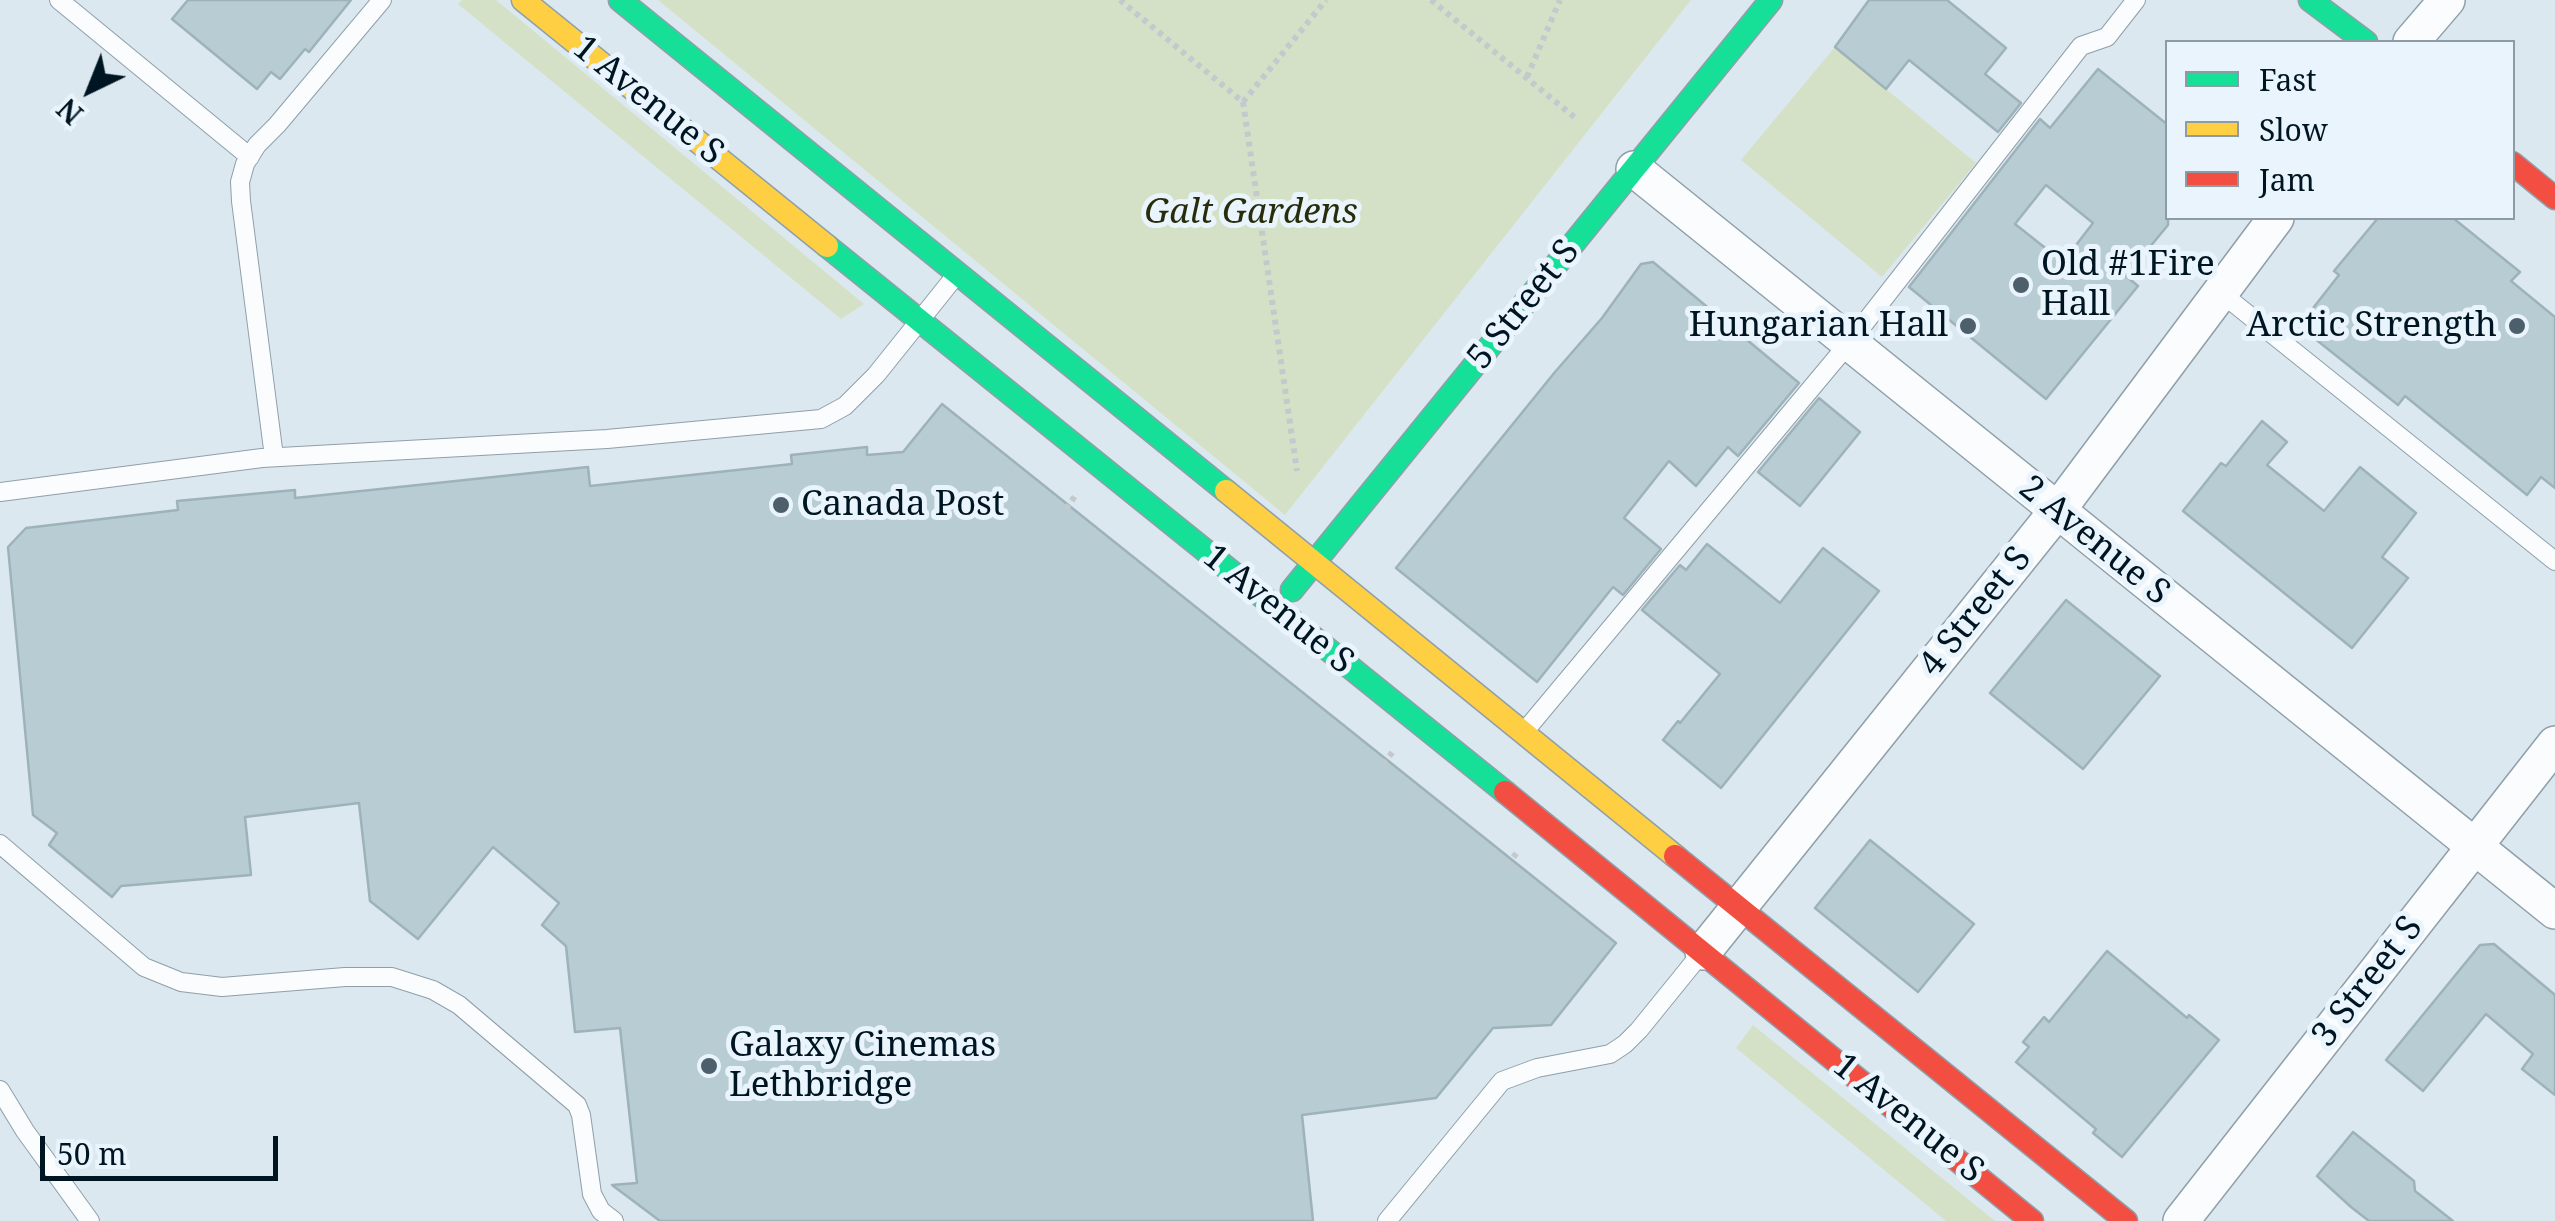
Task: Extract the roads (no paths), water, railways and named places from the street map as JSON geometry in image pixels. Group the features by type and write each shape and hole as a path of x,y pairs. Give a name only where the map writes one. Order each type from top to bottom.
{"street":[{"name":"1 Avenue S","path":"524,0 2032,1221"},
{"name":"1 Avenue S","path":"620,0 2126,1221"},
{"name":"5 Street S","path":"1277,609 1771,0"},
{"path":"2310,0 2363,40"},
{"path":"2413,40 2448,0"},
{"path":"2515,165 2555,198"},
{"name":"2 Avenue S","path":"1634,169 2555,911"},
{"name":"4 Street S","path":"1703,952 2057,511 2274,220"},
{"name":"3 Street S","path":"2181,1221 2555,744"}],"lane":[{"path":"60,0 250,157"},
{"path":"274,457 240,182 257,145 382,0"},
{"path":"1524,732 1850,343 2081,46 2108,37 2136,0"},
{"path":"0,492 274,457 590,440 821,419 845,406 876,375 957,274"},
{"path":"2220,292 2555,561"},
{"path":"0,844 144,966 181,982 222,987 344,976 392,977 459,1004 577,1105 582,1115 592,1194 601,1211 614,1221"},
{"path":"1387,1221 1502,1081 1536,1068 1610,1054 1625,1044 1703,952"},
{"path":"0,1090 90,1221"}],"place":[{"name":"Old #1Fire Hall","path":"2021,285"},
{"name":"Hungarian Hall","path":"1968,326"},
{"name":"Arctic Strength","path":"2517,326"},
{"name":"Canada Post","path":"781,505"},
{"name":"Galaxy Cinemas Lethbridge","path":"709,1066"}],"park label":[{"name":"Galt Gardens","path":"1251,213"}]}
